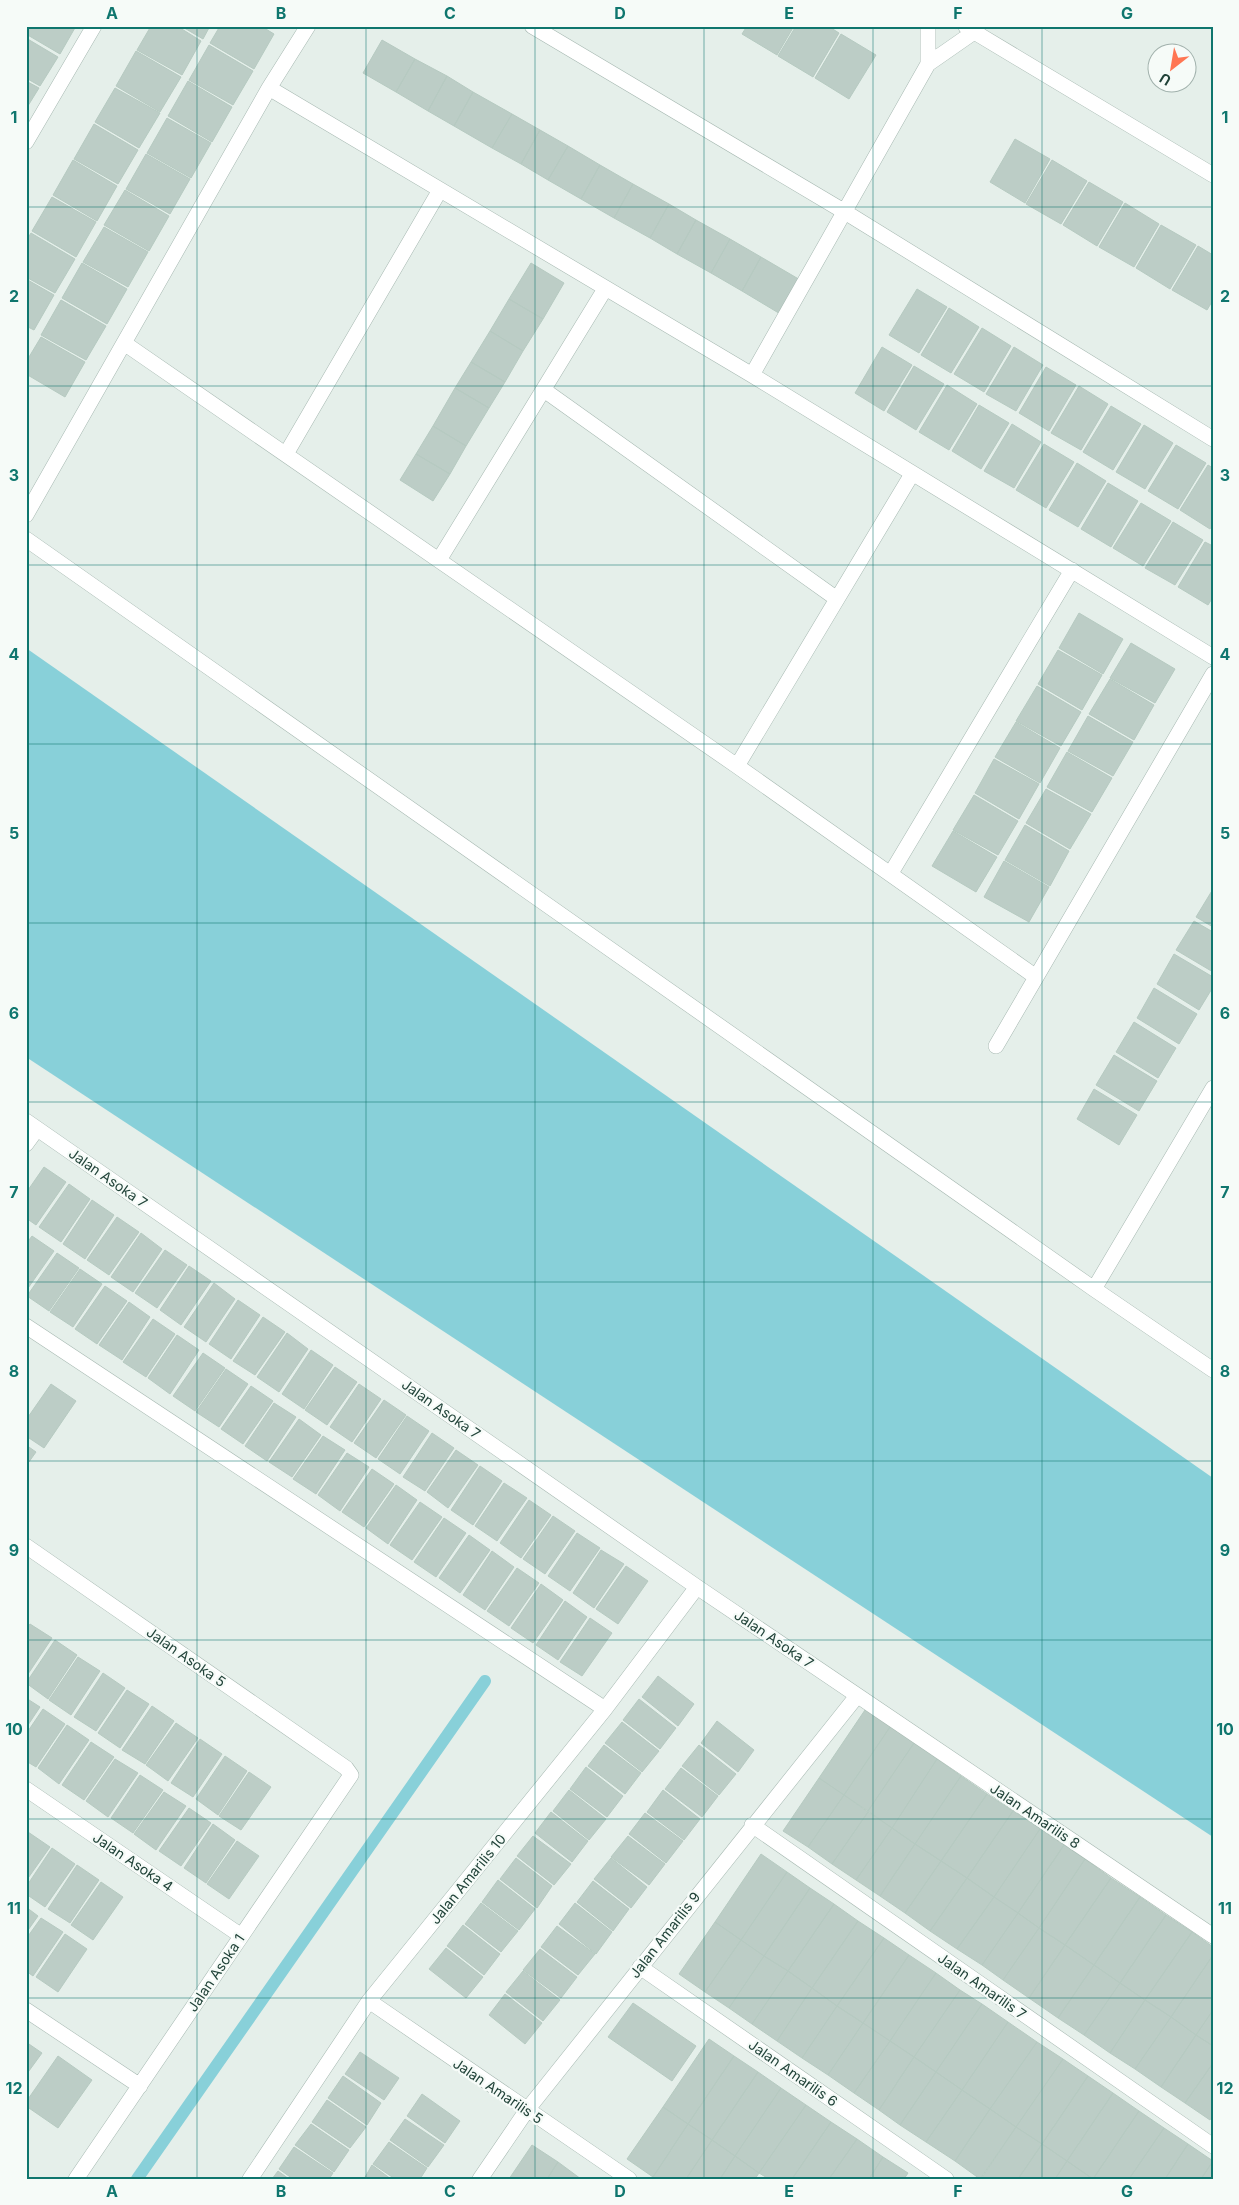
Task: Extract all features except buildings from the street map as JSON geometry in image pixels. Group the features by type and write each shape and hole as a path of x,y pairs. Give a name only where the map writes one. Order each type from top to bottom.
{"street":[{"path":"26,142 94,26"},
{"path":"26,515 269,88 308,26"},
{"path":"532,26 846,212 1213,439"},
{"path":"928,26 928,64"},
{"path":"752,375 846,212 928,64 972,28 1213,175"},
{"path":"269,88 752,375 1213,657"},
{"path":"286,454 440,190"},
{"path":"439,560 605,289"},
{"path":"124,343 891,873 1036,977"},
{"path":"544,390 837,599"},
{"path":"737,766 912,474"},
{"path":"26,539 1094,1290 1213,1370"},
{"path":"891,873 1072,570"},
{"path":"996,1046 1213,674"},
{"path":"1094,1290 1213,1088"},
{"path":"26,1144 32,1125"},
{"name":"Jalan Asoka 7","path":"32,1125 857,1696"},
{"path":"26,1326 605,1709"},
{"name":"Jalan Asoka 5","path":"26,1546 346,1768"},
{"name":"Jalan Amarilis 10","path":"250,2179 369,2001 605,1709 698,1587"},
{"name":"Jalan Amarilis 9","path":"480,2179 526,2110 857,1696"},
{"name":"Jalan Amarilis 8","path":"857,1696 1213,1936"},
{"name":"Jalan Asoka 1","path":"76,2179 240,1935 348,1782 351,1774 346,1768"},
{"name":"Jalan Asoka 4","path":"26,1789 240,1935"},
{"name":"Jalan Amarilis 7","path":"752,1825 1213,2146"},
{"name":"Jalan Amarilis 6","path":"640,1967 946,2179"},
{"name":"Jalan Amarilis 5","path":"369,2001 629,2179"},
{"path":"26,2010 140,2086"}],"water":[{"path":"26,648 1213,1478 1213,1837 26,1057"}],"waterway":[{"path":"137,2179 485,1681"}]}
